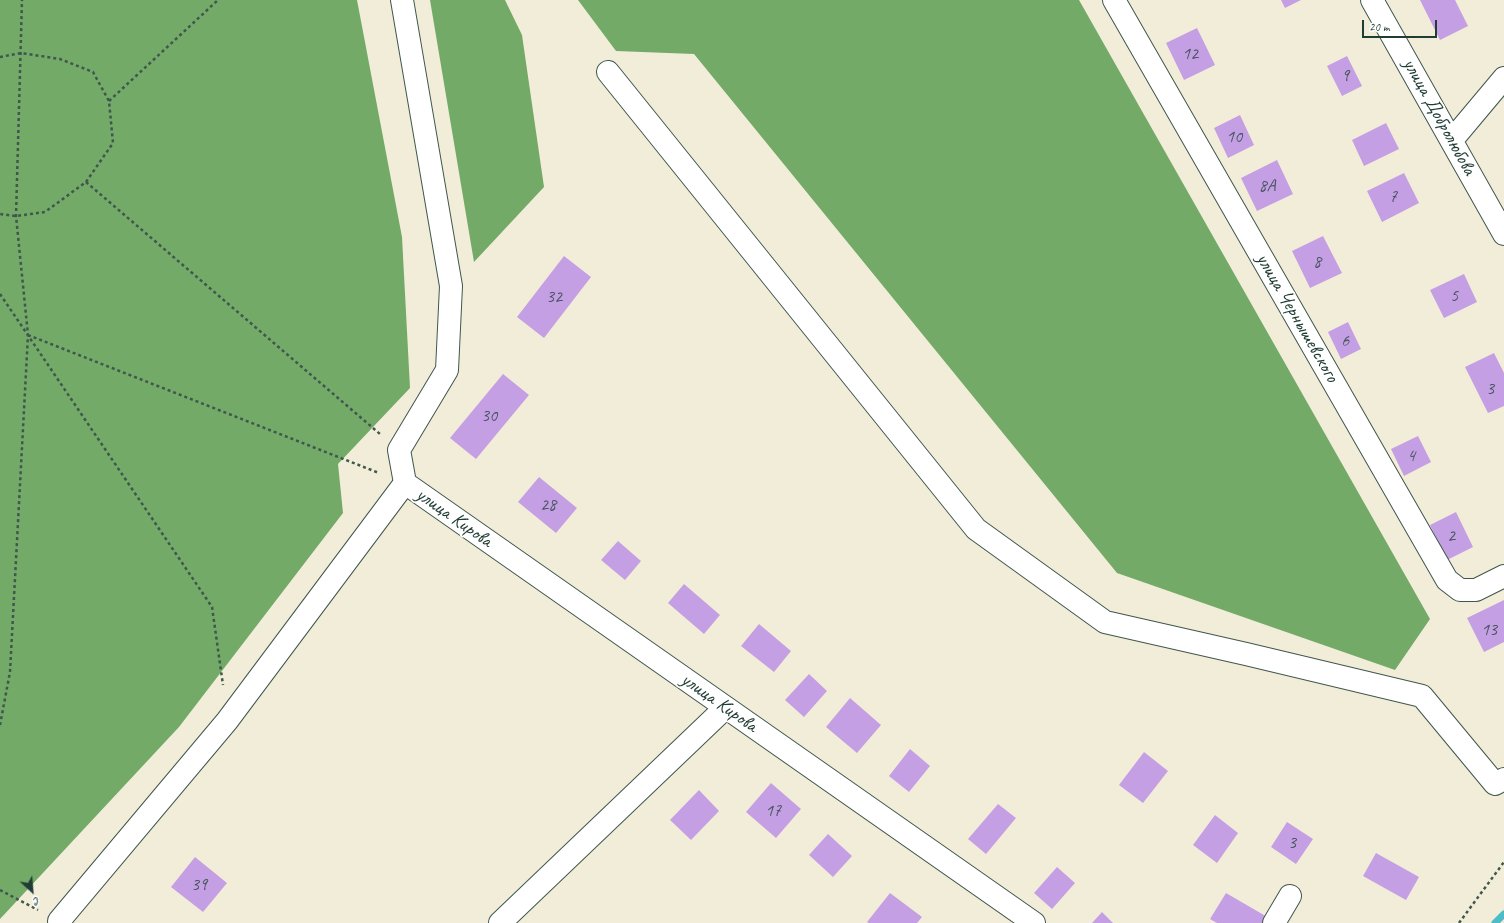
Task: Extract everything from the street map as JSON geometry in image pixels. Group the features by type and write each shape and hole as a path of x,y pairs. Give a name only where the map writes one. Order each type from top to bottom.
{"street":[{"path":"60,922 227,721 405,483 399,450 447,370 451,286 402,0"},
{"name":"улица Чернышевского","path":"1114,0 1447,580 1460,590 1476,590 1504,576"},
{"name":"улица Добролюбова","path":"1372,0 1504,234"},
{"path":"608,72 976,529 1105,622 1422,696 1495,784 1504,779"},
{"path":"1452,140 1504,78"},
{"name":"улица Кирова","path":"405,483 1034,923"},
{"path":"500,923 726,708"},
{"path":"1274,923 1290,896"}],"path":[{"path":"0,725 10,672 28,335 16,216 22,0"},
{"path":"109,101 218,0"},
{"path":"0,57 21,53 60,59 93,72 109,101 113,143 86,182 45,212 16,216 0,214"},
{"path":"86,182 399,450"},
{"path":"0,294 212,607 227,721"},
{"path":"28,335 405,483"},
{"path":"1459,923 1504,862"},
{"path":"0,890 60,922"}],"green space":[{"path":"0,0 357,0 402,237 410,388 338,464 343,513 179,727 0,919"},
{"path":"430,0 505,0 522,35 544,187 474,262"},
{"path":"578,0 1079,0 1430,619 1395,670 1117,573 694,54 616,51"}],"building":[{"path":"1281,0 1301,0 1285,8"},
{"path":"1420,0 1455,0 1468,26 1440,40"},
{"path":"1197,28 1215,65 1184,80 1166,43"},
{"path":"1347,56 1362,86 1342,96 1327,66"},
{"path":"1240,115 1254,145 1228,158 1214,128"},
{"path":"1386,123 1399,149 1364,166 1352,140"},
{"path":"1277,160 1293,194 1257,211 1241,178"},
{"path":"1404,173 1419,203 1382,222 1367,191"},
{"path":"1323,236 1342,273 1310,288 1292,251"},
{"path":"564,256 591,277 544,338 517,317"},
{"path":"1464,274 1477,302 1444,318 1430,290"},
{"path":"1348,322 1361,349 1341,359 1328,332"},
{"path":"1494,353 1504,373 1504,406 1488,413 1465,367"},
{"path":"503,374 529,395 476,459 450,438"},
{"path":"1418,436 1431,462 1404,476 1391,449"},
{"path":"539,477 577,508 556,533 518,502"},
{"path":"1456,512 1473,547 1447,560 1430,525"},
{"path":"618,541 641,561 625,580 601,560"},
{"path":"684,584 720,615 704,634 668,603"},
{"path":"1504,600 1504,642 1484,652 1467,618"},
{"path":"759,624 791,651 774,672 741,646"},
{"path":"809,674 827,691 804,717 785,700"},
{"path":"850,698 881,725 857,753 826,727"},
{"path":"910,749 930,766 909,792 889,776"},
{"path":"1144,752 1168,771 1143,803 1119,785"},
{"path":"771,783 801,809 776,838 746,812"},
{"path":"699,790 719,811 691,840 670,820"},
{"path":"998,804 1016,818 986,854 968,839"},
{"path":"1215,815 1238,833 1217,863 1193,845"},
{"path":"1287,822 1313,839 1296,864 1271,847"},
{"path":"828,834 852,856 833,877 809,855"},
{"path":"1376,853 1419,877 1406,900 1363,876"},
{"path":"195,857 227,883 203,912 171,887"},
{"path":"1057,867 1075,883 1052,909 1034,893"},
{"path":"890,893 922,917 917,923 867,922"},
{"path":"1226,893 1269,918 1266,923 1217,923 1210,919"},
{"path":"1102,912 1113,923 1092,923"}],"waterway":[{"path":"1495,923 1504,914"}]}
